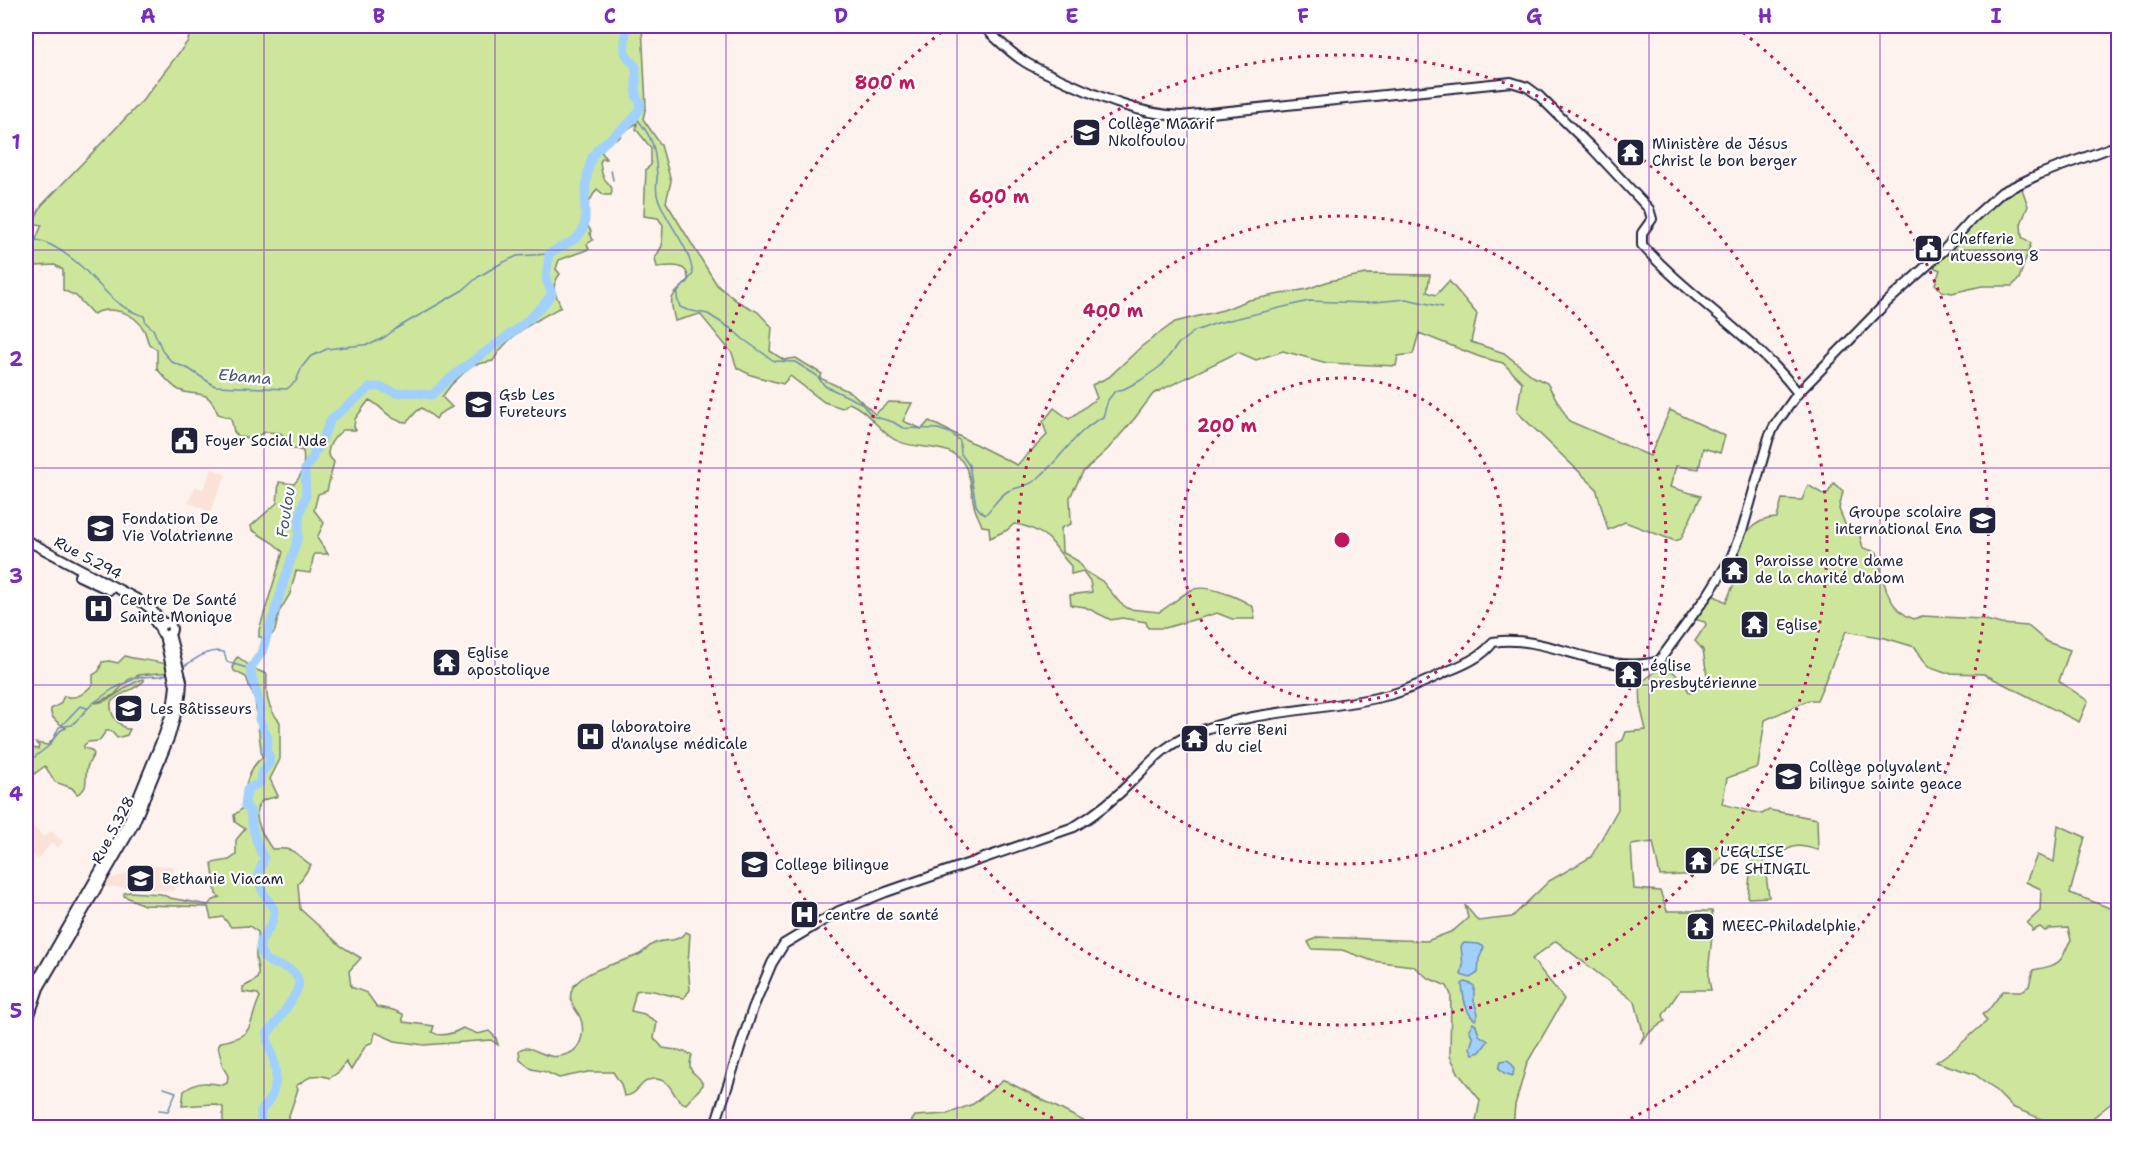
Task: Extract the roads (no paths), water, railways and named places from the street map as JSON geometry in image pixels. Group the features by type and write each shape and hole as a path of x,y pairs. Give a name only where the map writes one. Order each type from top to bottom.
{"street":[{"path":"982,26 1025,62 1129,108 1160,115 1181,116 1511,82 1527,87 1584,139 1649,209 1652,219 1641,233 1642,246 1767,359 1798,393"},
{"path":"714,1128 753,1008 772,963 784,944 812,925 839,911 886,892 1074,827 1092,816 1134,779 1150,760 1175,741 1198,731 1244,719 1390,695 1461,666 1488,649 1493,642 1510,639 1623,665 1647,665 1659,661 1726,568 1743,528 1769,437 1782,414 1798,393 1887,302 1944,250 1973,218 2002,192 2046,171 2118,145"},
{"name":"Rue 5.294","path":"26,540 137,599 151,609 164,630"},
{"name":"Rue 5.294","path":"26,546 138,605 148,612 164,630"},
{"name":"Rue 5.328","path":"26,1027 39,988 143,805 175,720 181,696 164,630"},
{"name":"Rue 5.328","path":"26,1006 34,986 137,804 172,710 176,670"}],"water":[{"path":"1464,943 1479,944 1484,947 1479,959 1478,973 1470,978 1461,975 1463,965 1461,946"},
{"path":"1465,982 1474,986 1474,1001 1478,1014 1475,1020 1465,1004 1462,984"},
{"path":"1473,1023 1479,1035 1488,1041 1480,1052 1473,1054 1470,1048 1473,1038 1469,1029"},
{"path":"1508,1060 1514,1067 1513,1076 1504,1073 1499,1068 1501,1061"}],"waterway":[{"name":"Foulou","path":"261,1128 261,1111 269,1100 276,1082 267,1034 289,1004 299,983 292,971 263,957 260,947 273,921 274,909 259,882 259,872 264,858 254,835 250,810 245,806 247,789 260,783 261,773 269,764 270,757 266,751 268,738 259,719 261,709 250,669 262,652 298,537 300,513 306,495 305,469 314,451 318,449 331,419 371,387 380,387 396,393 432,395 461,369 526,322 552,294 546,279 549,254 574,240 582,230 585,222 588,169 594,154 634,118 641,104 636,96 636,67 625,53 626,26"},
{"path":"635,116 646,130 654,149 658,198 687,252 693,274 678,292 680,307 708,314 774,361 795,362 816,375 825,386 861,403 872,416 893,422 903,428 938,429 950,433 960,441 961,454 969,465 976,505 985,515 1004,493 1031,483 1052,465 1075,438 1103,417 1108,400 1115,391 1141,380 1161,366 1179,343 1195,331 1217,323 1309,301 1365,303 1406,299 1443,307"},
{"path":"611,170 613,180"},
{"name":"Ebama","path":"26,237 44,242 65,254 83,268 118,303 144,316 146,323 153,329 163,352 172,362 189,369 215,386 287,389 296,381 302,367 310,357 327,349 371,344 463,290 478,277 500,264 517,256 549,254"},
{"path":"182,667 206,653 218,651 224,652 227,662 250,669"},
{"path":"26,764 51,744 59,727 72,725 93,703 113,689 139,677 161,676 169,673"},
{"path":"252,675 249,686 258,703"},
{"path":"62,725 80,706 87,708"},
{"path":"159,1110 168,1111 176,1092 164,1088"}],"place":[{"name":"Collège Maarif Nkolfoulou","path":"1087,133"},
{"name":"Ministère de Jésus Christ le bon berger","path":"1631,153"},
{"name":"Chefferie ntuessong 8","path":"1929,248"},
{"name":"Gsb Les Fureteurs","path":"478,404"},
{"name":"Foyer Social Nde","path":"184,441"},
{"name":"Groupe scolaire international Ena","path":"1983,521"},
{"name":"Fondation De Vie Volatrienne","path":"101,528"},
{"name":"Paroisse notre dame de la charité d'abom","path":"1734,570"},
{"name":"Centre De Santé Sainte Monique","path":"99,609"},
{"name":"Eglise","path":"1755,625"},
{"name":"Eglise apostolique","path":"446,662"},
{"name":"église presbytérienne","path":"1629,675"},
{"name":"Les Bâtisseurs","path":"129,709"},
{"name":"laboratoire d'analyse médicale","path":"590,736"},
{"name":"Terre Beni du ciel","path":"1194,739"},
{"name":"Collège polyvalent bilingue sainte geace","path":"1788,776"},
{"name":"L'EGLISE DE SHINGIL","path":"1699,861"},
{"name":"College bilingue","path":"754,865"},
{"name":"Bethanie Viacam","path":"141,879"},
{"name":"centre de santé","path":"804,915"},
{"name":"MEEC-Philadelphie","path":"1701,926"}]}
